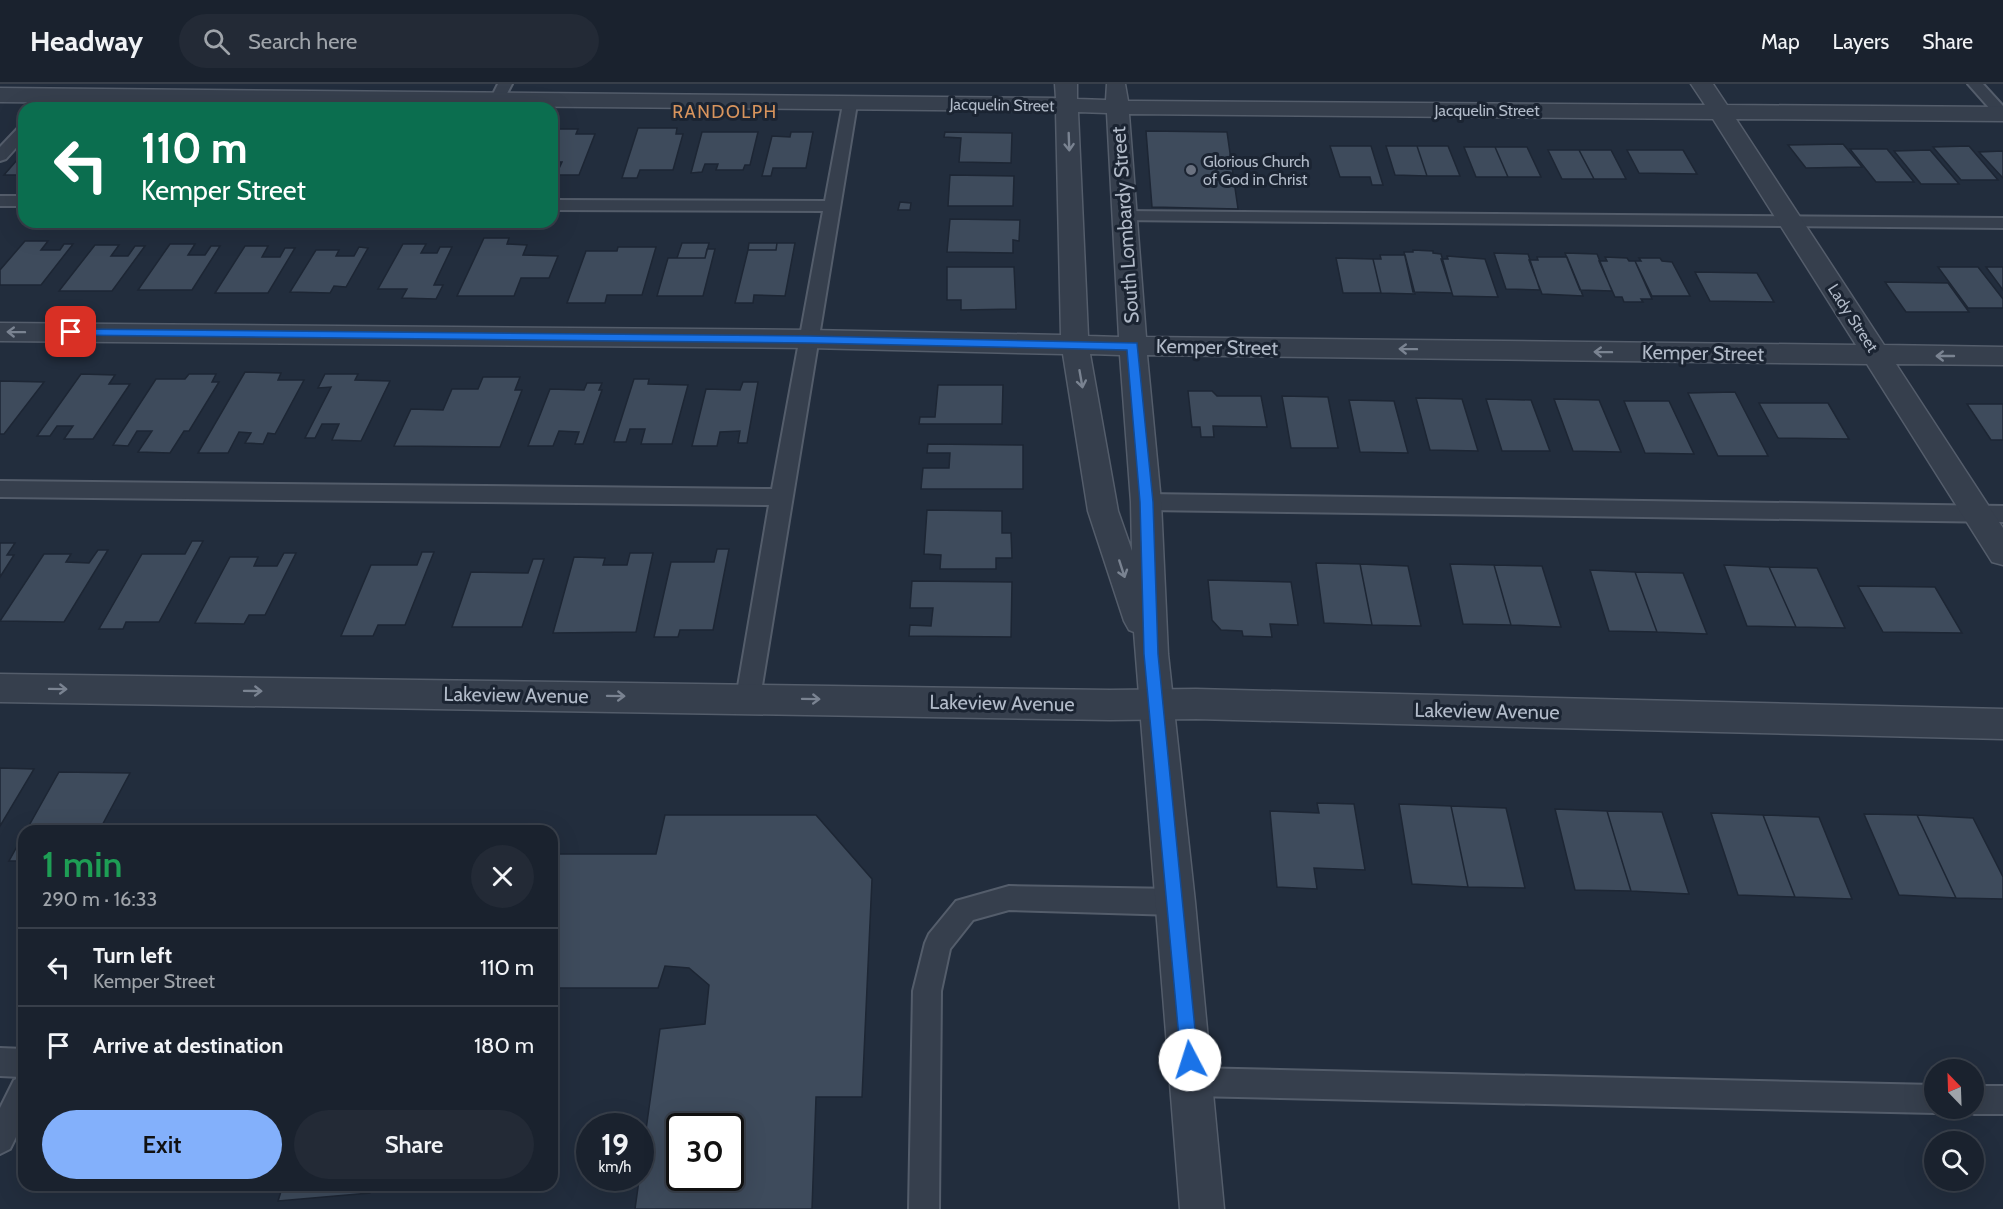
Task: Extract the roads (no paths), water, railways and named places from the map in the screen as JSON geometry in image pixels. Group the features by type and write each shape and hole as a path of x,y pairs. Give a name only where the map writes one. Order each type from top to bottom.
{"street":[{"name":"Lady Street","path":"1702,84 1877,355 1990,514 2003,553"},
{"name":"Jacquelin Street","path":"0,94 51,101 297,90 675,92 850,104 1066,95 1720,112 2003,114"},
{"name":"South Lombardy Street","path":"1066,95 1075,345 1103,511 1151,654"},
{"name":"South Lombardy Street","path":"1117,96 1123,216 1146,502 1151,654 1176,902 1202,1209"},
{"name":"Kemper Street","path":"0,332 809,339 1133,346 2003,356"},
{"name":"Lakeview Avenue","path":"0,688 1156,704 2003,724"}],"lane":[{"path":"1975,84 2003,114"},
{"path":"748,698 850,104"},
{"path":"0,156 18,136"},
{"path":"0,201 18,201"},
{"path":"558,204 831,206"},
{"path":"1123,216 2003,223"},
{"path":"0,489 781,497"},
{"path":"1146,502 1990,514"},
{"path":"924,1209 927,991 938,943 965,910 1009,898 1176,902"},
{"path":"0,1062 18,1063"},
{"path":"1192,1082 1924,1099"},
{"path":"1984,1100 2003,1100"},
{"path":"0,1139 18,1102"}],"place":[{"name":"Glorious Church of God in Christ","path":"1191,170"}],"district":[{"name":"RANDOLPH","path":"725,112"}]}
